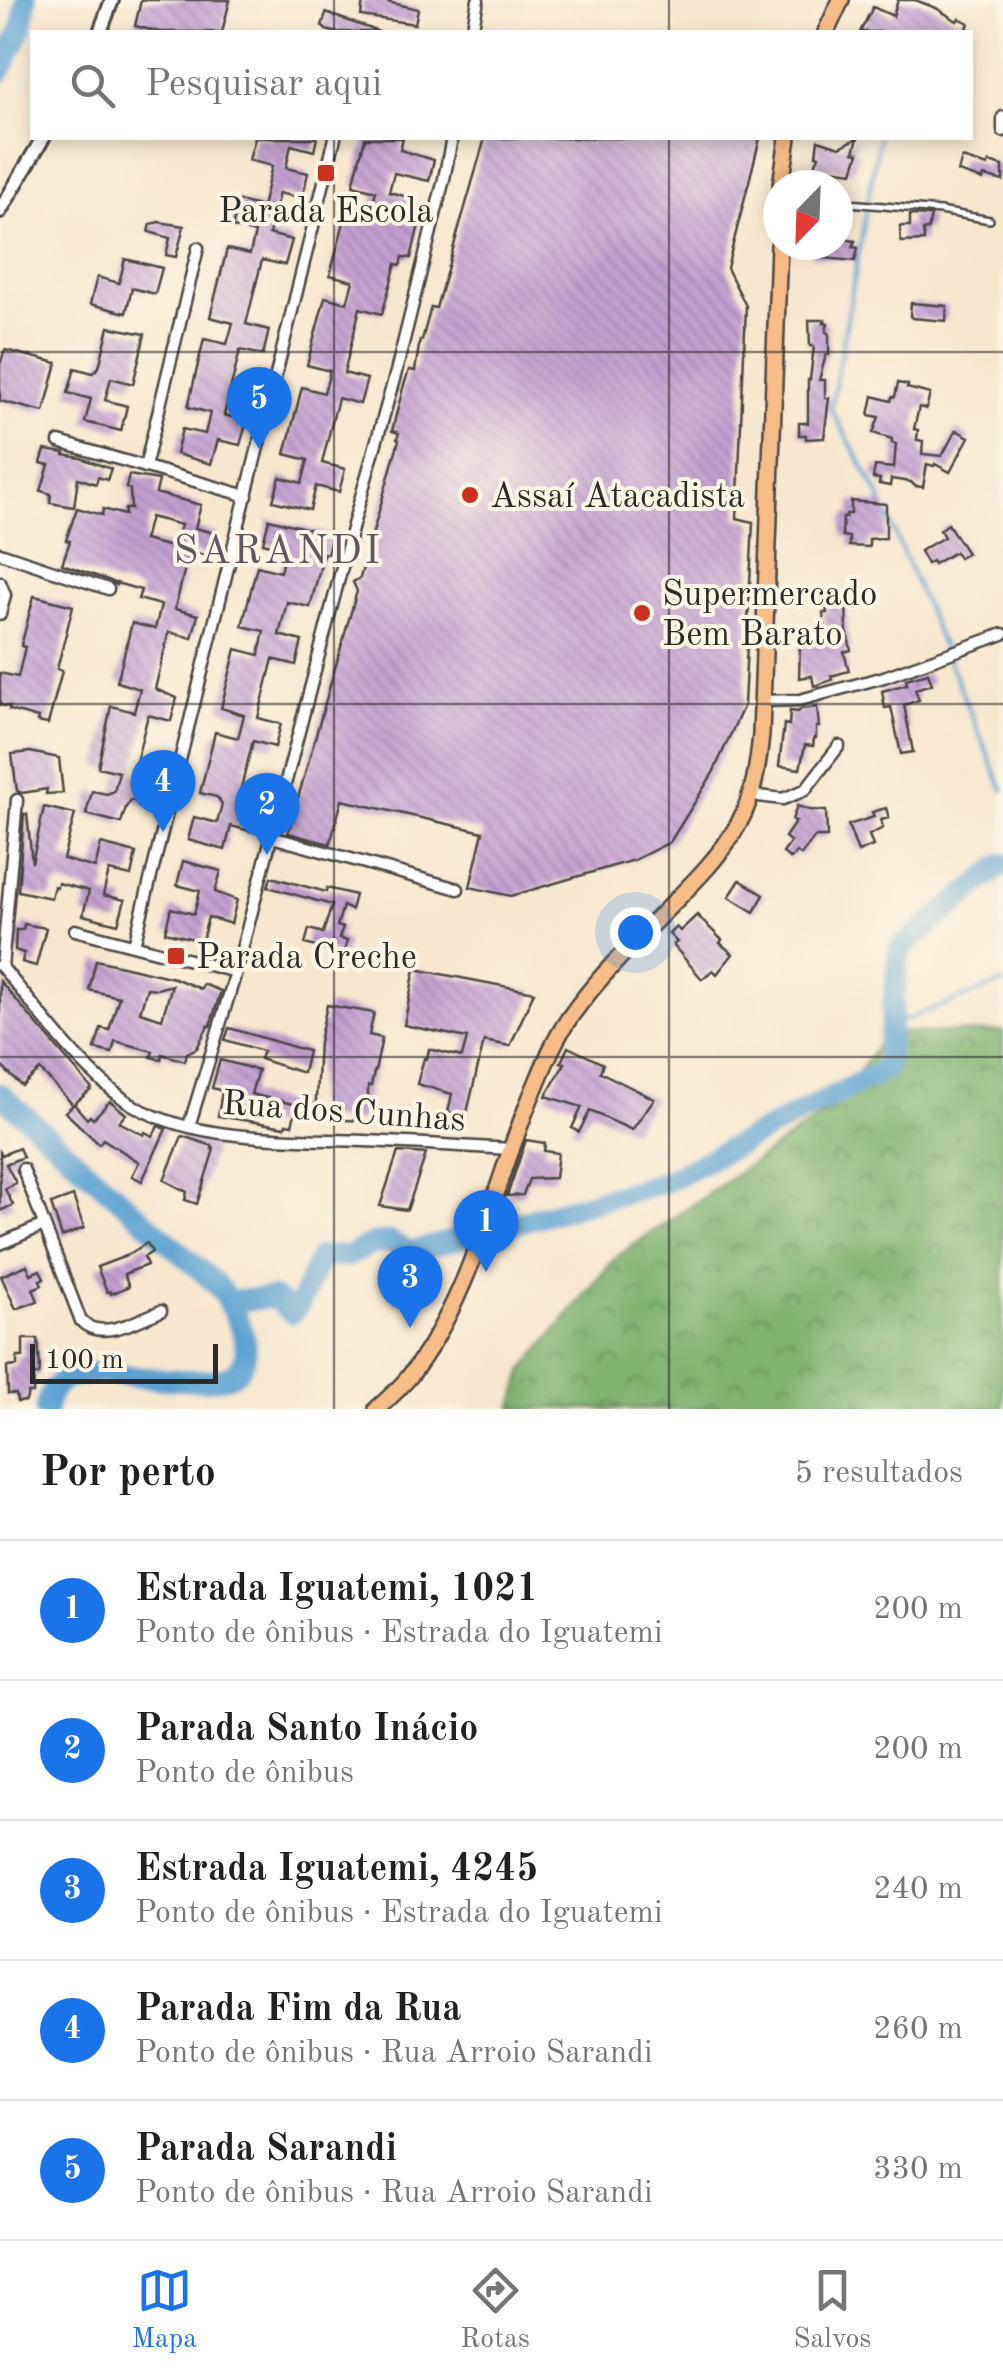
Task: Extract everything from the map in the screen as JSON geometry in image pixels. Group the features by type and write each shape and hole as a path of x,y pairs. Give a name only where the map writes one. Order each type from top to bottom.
{"main road":[{"path":"827,30 841,0"},
{"path":"784,170 788,140"},
{"path":"377,1409 408,1379 455,1303 510,1148 553,1045 570,1016 618,959 717,857 740,822 750,795 758,768 762,701 778,260"}],"street":[{"path":"101,30 112,0"},
{"path":"472,30 478,0"},
{"path":"1002,130 1003,117"},
{"path":"0,211 42,140"},
{"path":"134,945 335,140"},
{"path":"189,1126 236,972 396,372 452,140"},
{"path":"145,467 198,248"},
{"path":"59,442 247,496"},
{"path":"0,553 108,588"},
{"path":"0,582 5,595 0,614"},
{"path":"762,701 800,700 884,677 1003,634"},
{"path":"750,795 783,800 804,790 839,746"},
{"path":"1,966 17,800"},
{"path":"272,837 458,889"},
{"path":"75,930 236,972"},
{"name":"Rua dos Cunhas","path":"1,966 109,1088 146,1112 234,1135 510,1148"},
{"path":"23,1169 81,1321 88,1328 112,1328 161,1312"},
{"path":"0,1244 44,1225"}],"lane":[{"path":"853,203 990,220"}],"green space":[{"path":"1003,1032 1003,1409 512,1409 524,1369 615,1258 835,1106 886,1033"}],"building":[{"path":"141,0 230,0 222,30 151,30 135,26"},
{"path":"363,0 387,0 418,9 415,24 361,16"},
{"path":"898,0 915,0 969,23 967,28 971,30 861,30 873,7 893,16"},
{"path":"326,13 374,30 326,30 322,26"},
{"path":"254,140 317,140 314,151 291,145 286,168 308,173 302,199 279,193 269,234 292,240 285,265 262,260 246,324 269,330 263,355 240,350 224,415 247,421 240,445 218,440 211,464 176,454 182,429 205,434 210,413 188,407 204,339 227,344 233,323 210,317 227,249 250,254 255,233 232,227 239,201 262,207 272,166 249,160"},
{"path":"364,140 402,140 400,150 434,160 429,181 394,173 389,192 412,198 408,213 421,216 411,258 403,257 401,265 396,264 382,314 360,308 344,373 367,379 360,404 338,398 322,463 345,469 339,492 316,486 310,510 273,501 280,477 302,483 308,460 285,454 302,387 324,393 330,371 307,365 325,297 347,303 353,281 330,275 348,207 370,213 376,191 353,185"},
{"name":"Assaí Atacadista","path":"484,140 759,140 727,268 746,306 737,518 753,522 744,705 713,773 670,842 634,860 511,896 470,887 483,832 342,800 330,844 288,833 294,813 288,812 293,796 298,798 357,591 353,582 360,578 399,440 399,433 392,431 403,388 409,370 415,371 431,307 436,308"},
{"path":"818,140 840,147 857,140 854,152 859,153 853,172 814,167 819,156"},
{"path":"962,158 1003,166 1003,181 958,172"},
{"path":"910,215 931,216 928,230 923,230 924,241 901,242 900,226 910,226"},
{"path":"151,224 184,226 176,257 166,255 170,238 149,232"},
{"path":"125,259 162,268 155,294 132,288 126,313 90,304 97,277 119,283"},
{"path":"911,303 947,306 946,321 912,318"},
{"path":"809,320 828,323 829,355 819,380 825,380 825,398 829,398 824,438 806,439 806,435 799,435 799,423 808,423 808,380 814,346 810,346"},
{"path":"109,327 145,334 133,384 111,378 105,400 127,406 121,431 85,422 91,399 68,393 75,368 93,373 99,367"},
{"path":"5,350 57,363 44,412 0,401 0,364"},
{"path":"898,383 930,394 926,409 919,407 914,429 918,430 917,440 923,441 922,454 942,456 956,430 969,437 950,472 927,464 923,487 891,479 890,486 873,478 875,466 894,468 896,444 873,433 879,417 869,415 873,396 891,401"},
{"path":"45,450 111,469 107,480 98,477 96,484 78,478 74,507 50,503 51,494 41,491 49,465 41,463"},
{"path":"129,475 159,480 156,493 201,505 195,528 218,534 212,557 189,551 175,609 198,615 192,638 169,632 155,689 177,698 171,721 148,715 134,770 138,777 155,781 149,805 131,800 121,823 86,814 92,791 114,791 119,772 98,767 111,706 134,712 140,689 117,682 132,623 155,629 161,605 138,599 141,590 116,585 62,564 77,508 102,515 103,509 125,515 125,509 131,509 130,489 126,488","holes":["150,517 181,525 175,548 144,540"]},
{"path":"851,501 886,504 886,538 869,539 869,547 849,546 849,537 842,536 843,517 851,514"},
{"path":"269,519 332,535 310,607 287,602 279,635 302,641 296,665 273,659 258,718 281,724 275,747 253,741 237,803 260,809 254,832 231,826 225,850 188,840 194,817 217,823 222,804 217,797 200,793 215,732 238,738 244,715 221,708 236,649 259,655 264,631 242,626 257,566 280,572 286,549 263,543"},
{"path":"948,524 967,553 959,558 955,552 927,564 920,551 944,537 940,530"},
{"path":"34,596 73,606 48,724 0,705 0,673 18,677 25,647 21,646"},
{"path":"846,600 851,650 844,652 849,671 814,686 812,676 799,678 800,644 810,643 810,638 826,637 826,603"},
{"path":"928,673 932,684 915,689 919,700 904,705 913,752 901,754 891,707 885,708 882,691"},
{"path":"817,707 816,738 813,746 805,745 800,769 779,766 784,724 789,725 790,711"},
{"path":"30,752 59,758 63,793 46,794 47,789 17,791 12,754"},
{"path":"797,806 826,811 827,837 815,837 801,855 796,852 791,859 783,853 791,842 785,837 796,821 792,820"},
{"path":"44,807 75,814 63,859 95,868 101,844 136,853 131,876 109,871 103,895 125,900 118,924 83,915 89,891 58,883 51,898 18,891 24,814 32,863"},
{"path":"886,808 889,818 881,820 883,828 869,835 873,846 858,852 848,825 874,817 872,812"},
{"path":"183,861 221,871 215,892 237,900 231,924 208,917 202,941 165,932 171,908 194,914 200,891 177,885"},
{"path":"271,877 326,892 327,888 355,895 351,910 343,906 337,926 343,928 339,938 347,941 343,955 305,944 309,929 323,933 332,905 268,887"},
{"path":"740,880 764,895 754,912 729,897"},
{"path":"697,915 733,954 717,974 713,970 702,979 673,945 677,942 669,934 676,927 680,931"},
{"path":"24,924 46,928 36,966 22,962 24,953 15,950 16,930 23,930"},
{"path":"96,960 221,991 210,1026 197,1048 187,1053 185,1061 162,1054 161,1060 151,1057 153,1051 115,1041 112,1053 95,1049 101,1028 109,1030 119,997 89,990","holes":["172,985 162,1019 140,1012 147,988"]},
{"path":"415,969 534,992 510,1046 484,1041 466,1117 448,1112 452,1094 417,1084 429,1049 462,1057 467,1038 404,1025"},
{"path":"0,981 92,1089 74,1104 87,1119 93,1119 110,1101 126,1114 119,1122 144,1135 145,1132 153,1136 158,1126 166,1129 142,1181 132,1176 139,1162 103,1139 99,1144 65,1112 73,1105 40,1070 22,1086 0,1065"},
{"path":"327,1005 374,1013 369,1035 382,1038 368,1099 362,1099 361,1121 315,1118 319,1042"},
{"path":"229,1028 308,1051 303,1073 260,1059 263,1051 225,1040"},
{"path":"568,1047 603,1064 600,1072 654,1099 632,1130 590,1111 579,1132 572,1128 582,1107 546,1096 565,1063 561,1062"},
{"path":"220,1060 258,1070 251,1094 297,1105 292,1125 218,1116 222,1091 212,1088"},
{"path":"182,1136 214,1149 197,1204 185,1200 187,1192 164,1180"},
{"path":"526,1140 545,1143 544,1151 558,1153 555,1178 529,1179 523,1195 507,1196"},
{"path":"19,1148 23,1157 6,1164 16,1183 5,1189 13,1205 0,1211 0,1152 2,1155"},
{"path":"398,1152 426,1154 407,1210 380,1206"},
{"path":"73,1196 84,1228 62,1237 51,1204"},
{"path":"147,1243 152,1252 144,1257 147,1265 124,1274 129,1286 107,1292 97,1267"},
{"path":"27,1265 31,1274 40,1270 44,1278 40,1280 42,1285 33,1289 38,1301 16,1309 1,1276"},
{"path":"23,1339 38,1339 40,1369 39,1375 34,1375 33,1393 28,1393 26,1401 17,1402 16,1394 8,1394 7,1367 17,1366 17,1357 23,1357"}],"waterway":[{"path":"0,72 22,28 26,0"},
{"path":"879,140 831,409 877,491 1003,790"},
{"path":"229,1301 274,1298 292,1313 320,1257 349,1256 372,1244 390,1242 411,1252 664,1182 886,1069 899,950 1003,864"},
{"path":"891,1025 1003,983"},
{"path":"0,1094 216,1284 245,1342 242,1364 224,1378 81,1375 58,1384 46,1409"}],"place":[{"name":"Parada Escola","path":"326,173"},
{"name":"Parada Sarandi","path":"259,449"},
{"name":"Assaí Atacadista","path":"470,495"},
{"name":"Supermercado Bem Barato","path":"642,613"},
{"name":"Parada Fim da Rua","path":"163,832"},
{"name":"Parada Santo Inácio","path":"267,855"},
{"name":"Parada Creche","path":"176,956"},
{"name":"Estrada Iguatemi, 1021","path":"486,1272"},
{"name":"Estrada Iguatemi, 4245","path":"410,1328"}],"district":[{"name":"SARANDI","path":"278,549"}]}
